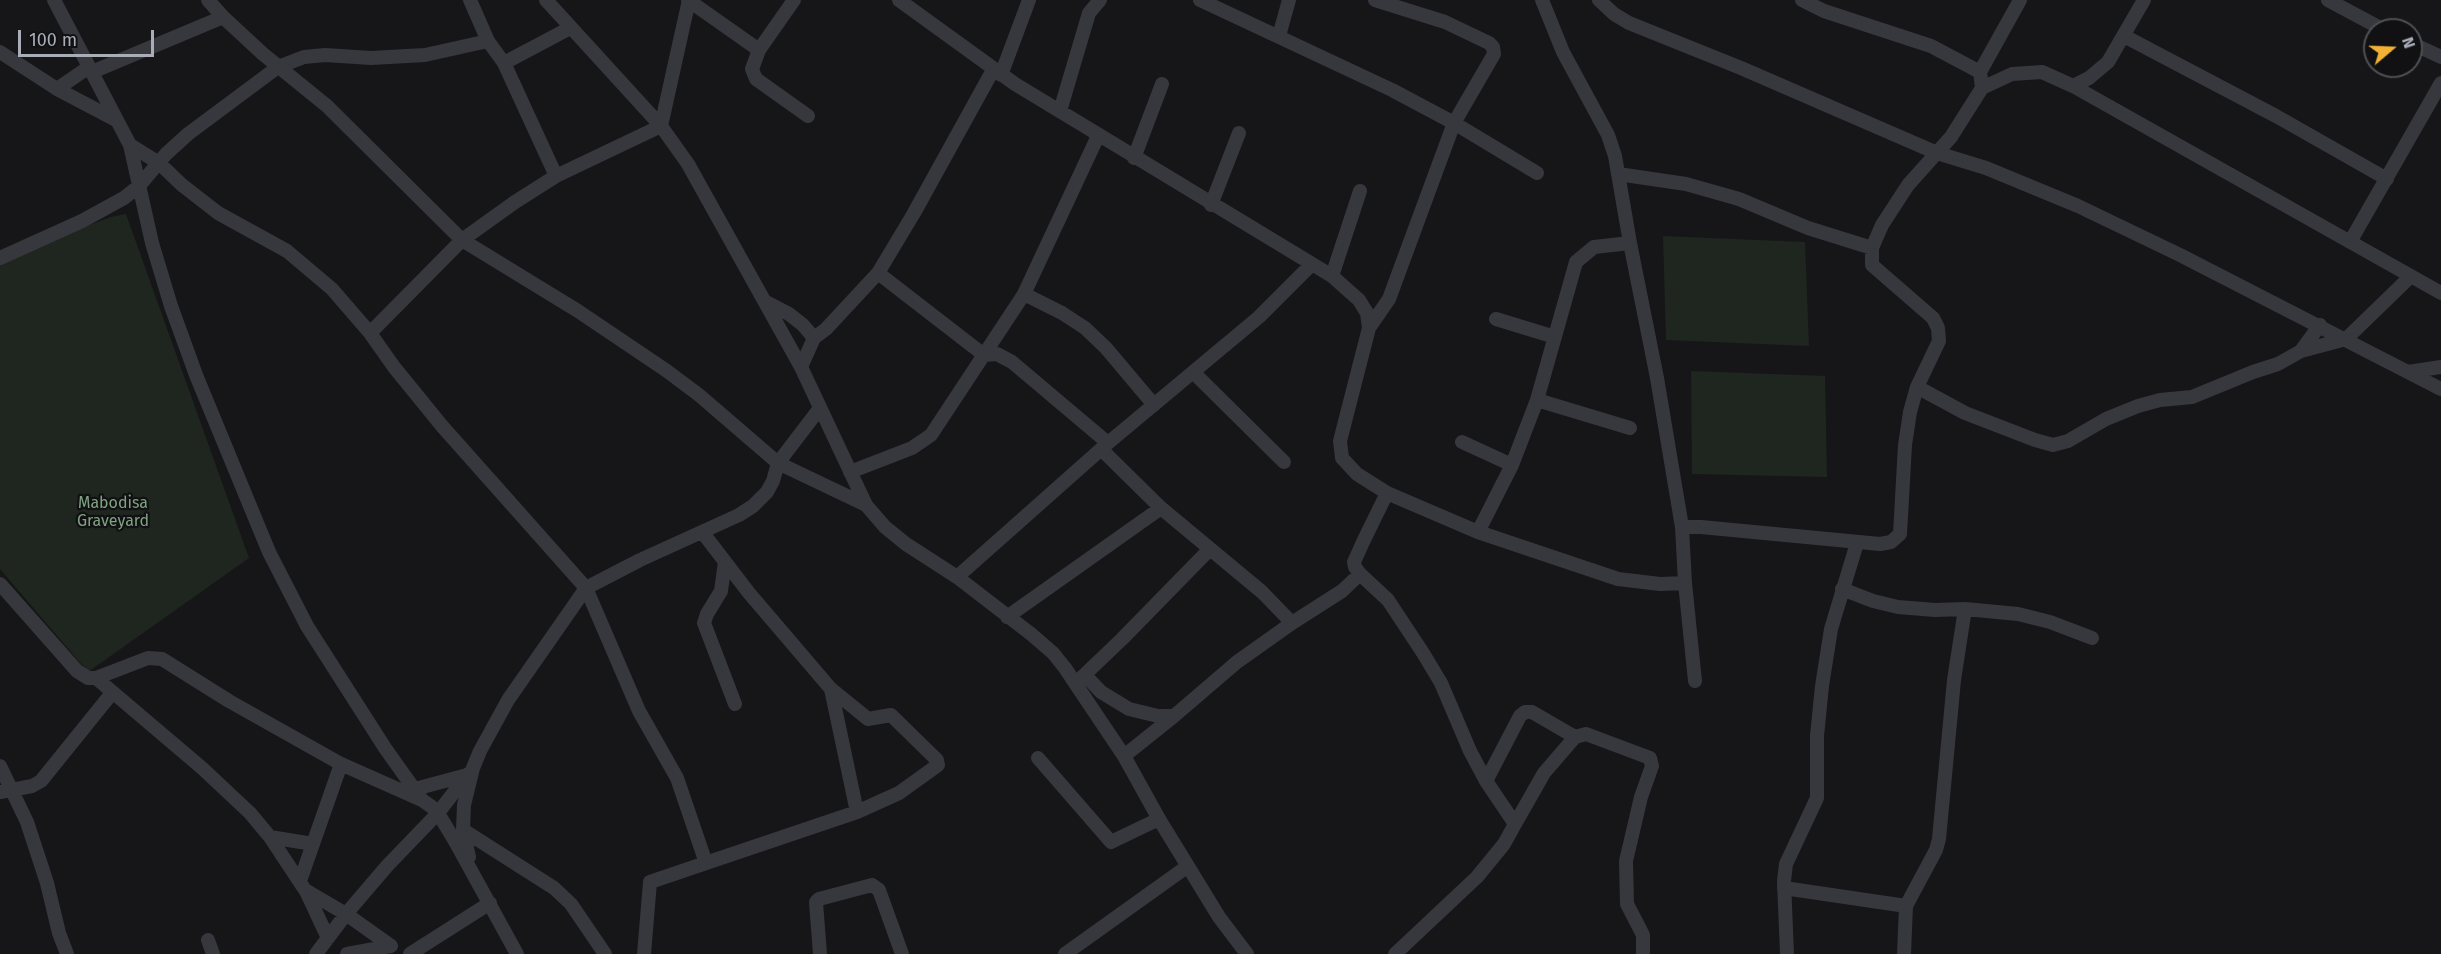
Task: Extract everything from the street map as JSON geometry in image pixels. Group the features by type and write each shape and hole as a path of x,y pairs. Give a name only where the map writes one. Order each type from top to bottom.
{"street":[{"path":"54,0 130,145 157,262 171,306 196,375 269,552 311,632 385,748 418,795 438,813 517,954"},
{"path":"208,0 223,17 278,67 327,106 462,240 578,311 667,371 699,395 778,463 866,505"},
{"path":"470,0 488,41 504,63 556,176"},
{"path":"546,0 661,126 698,180 801,367 866,505 885,527 906,544 957,576 1053,653 1080,678 1101,692 1129,708 1158,716 1174,716"},
{"path":"661,126 688,0 759,50"},
{"path":"794,0 759,50 752,69 756,79 807,116"},
{"path":"899,0 997,72 1210,205 1332,276 1364,306 1369,328"},
{"path":"801,367 814,338 826,329 878,273 997,72 1029,0"},
{"path":"1060,111 1089,13 1100,0"},
{"path":"1200,0 1392,90 1454,123 1536,173"},
{"path":"1279,36 1289,0"},
{"path":"1375,0 1438,19 1489,43 1493,47 1494,54 1454,123 1389,299 1369,328 1340,441 1341,451 1348,467 1388,493 1478,532 1618,579 1660,584 1685,583"},
{"path":"1542,0 1563,52 1608,135 1618,174 1657,378 1682,527 1695,681"},
{"path":"1599,0 1608,10 1629,23 1741,68 1936,153 1986,168 2078,206 2320,325 2441,389"},
{"path":"1802,0 1824,11 1931,46 1980,72"},
{"path":"1982,88 1980,72 2020,0"},
{"path":"2073,86 2100,71 2108,62 2144,0"},
{"path":"2333,1 2363,18"},
{"path":"57,89 91,70 223,17"},
{"path":"504,63 570,28"},
{"path":"2124,36 2276,116 2387,179"},
{"path":"0,258 82,222 124,198 139,186 188,134 278,67 304,57 371,58 425,55 488,41"},
{"path":"2423,49 2441,57"},
{"path":"0,52 57,89 116,120"},
{"path":"1682,527 1701,526 1857,543 1891,542 1900,534 1905,445 1910,412 1917,387 1939,341 1938,328 1934,318 1872,265 1872,248 1882,225 1908,185 1961,124 1982,88 2012,74 2042,72 2073,86 2441,293"},
{"path":"2350,242 2441,83"},
{"path":"1134,158 1162,84"},
{"path":"370,333 462,240 556,176 661,126"},
{"path":"1210,205 1239,133"},
{"path":"850,472 912,448 928,438 1024,294 1098,136"},
{"path":"130,145 159,163 182,185 218,213 279,247 311,269 332,289 370,333 394,367 442,426 586,588 639,711 677,778 706,863"},
{"path":"1618,174 1686,184 1739,199 1808,228 1872,248"},
{"path":"1332,276 1360,191"},
{"path":"1478,532 1512,465 1537,400 1576,262 1594,247 1630,243"},
{"path":"957,576 1105,446 1259,317 1311,265"},
{"path":"878,273 984,355 997,354 1012,362 1105,446 1161,508 1262,592 1292,623"},
{"path":"1917,387 1965,413 2054,445 2068,441 2106,419 2138,406 2160,400 2193,397 2278,364 2301,351 2346,339 2411,276"},
{"path":"1024,294 1062,313 1085,328 1106,348 1154,405"},
{"path":"764,301 789,314 814,338"},
{"path":"1496,319 1555,337"},
{"path":"2301,351 2320,325"},
{"path":"2408,372 2441,367"},
{"path":"1193,372 1284,462"},
{"path":"1537,400 1630,428"},
{"path":"316,954 346,914 387,866 438,813 470,771 504,706 586,588 640,560 723,525 753,506 770,487 778,463 820,408"},
{"path":"1462,442 1512,465"},
{"path":"1388,493 1354,562 1360,574 1388,600 1423,653 1441,683 1470,751 1486,781 1515,824"},
{"path":"1007,617 1161,508"},
{"path":"644,954 650,882 857,812 899,793 938,765 937,760 891,716 868,718 831,689 725,562 703,532"},
{"path":"1787,954 1784,888 1786,864 1817,798 1817,736 1822,686 1831,629 1857,543"},
{"path":"1080,678 1209,550"},
{"path":"725,562 721,591 706,614 704,623 735,704"},
{"path":"1124,756 1237,662 1342,591 1360,574"},
{"path":"0,584 77,671 88,678 96,678 148,657 162,660 341,764 418,795 470,771"},
{"path":"1842,589 1873,601 1898,607 1935,610 1965,609 2018,614 2050,622 2092,639"},
{"path":"1904,954 1906,906 1936,850 1939,839 1954,680 1965,609"},
{"path":"96,678 202,768 250,813 270,837 303,886 328,938"},
{"path":"1080,678 1159,819 1219,917 1247,954"},
{"path":"831,689 857,812"},
{"path":"6,790 32,786 44,779 112,693"},
{"path":"1486,781 1520,716 1525,712 1532,712 1575,737"},
{"path":"1395,954 1477,877 1504,844 1544,773 1575,737 1587,734 1650,758 1652,761 1626,861 1627,904 1643,935 1642,954"},
{"path":"1038,758 1111,842 1159,819"},
{"path":"303,886 313,844 341,764"},
{"path":"0,766 6,790 27,822 43,868 59,933 67,954"},
{"path":"470,771 464,805 463,830 476,879"},
{"path":"463,830 554,888 570,904 605,954"},
{"path":"270,837 313,844"},
{"path":"1065,954 1188,866"},
{"path":"820,954 816,902 819,899 872,885 879,890 902,954"},
{"path":"303,886 404,954"},
{"path":"1784,888 1906,906"},
{"path":"410,954 490,903"},
{"path":"208,940 213,954"},
{"path":"347,954 391,946"}],"green space":[{"name":"Mabodisa Graveyard","path":"126,214 249,558 88,672 0,569 0,260 111,217"},
{"path":"1663,236 1805,242 1809,346 1666,340"},
{"path":"1691,371 1825,376 1827,477 1692,474"}]}
